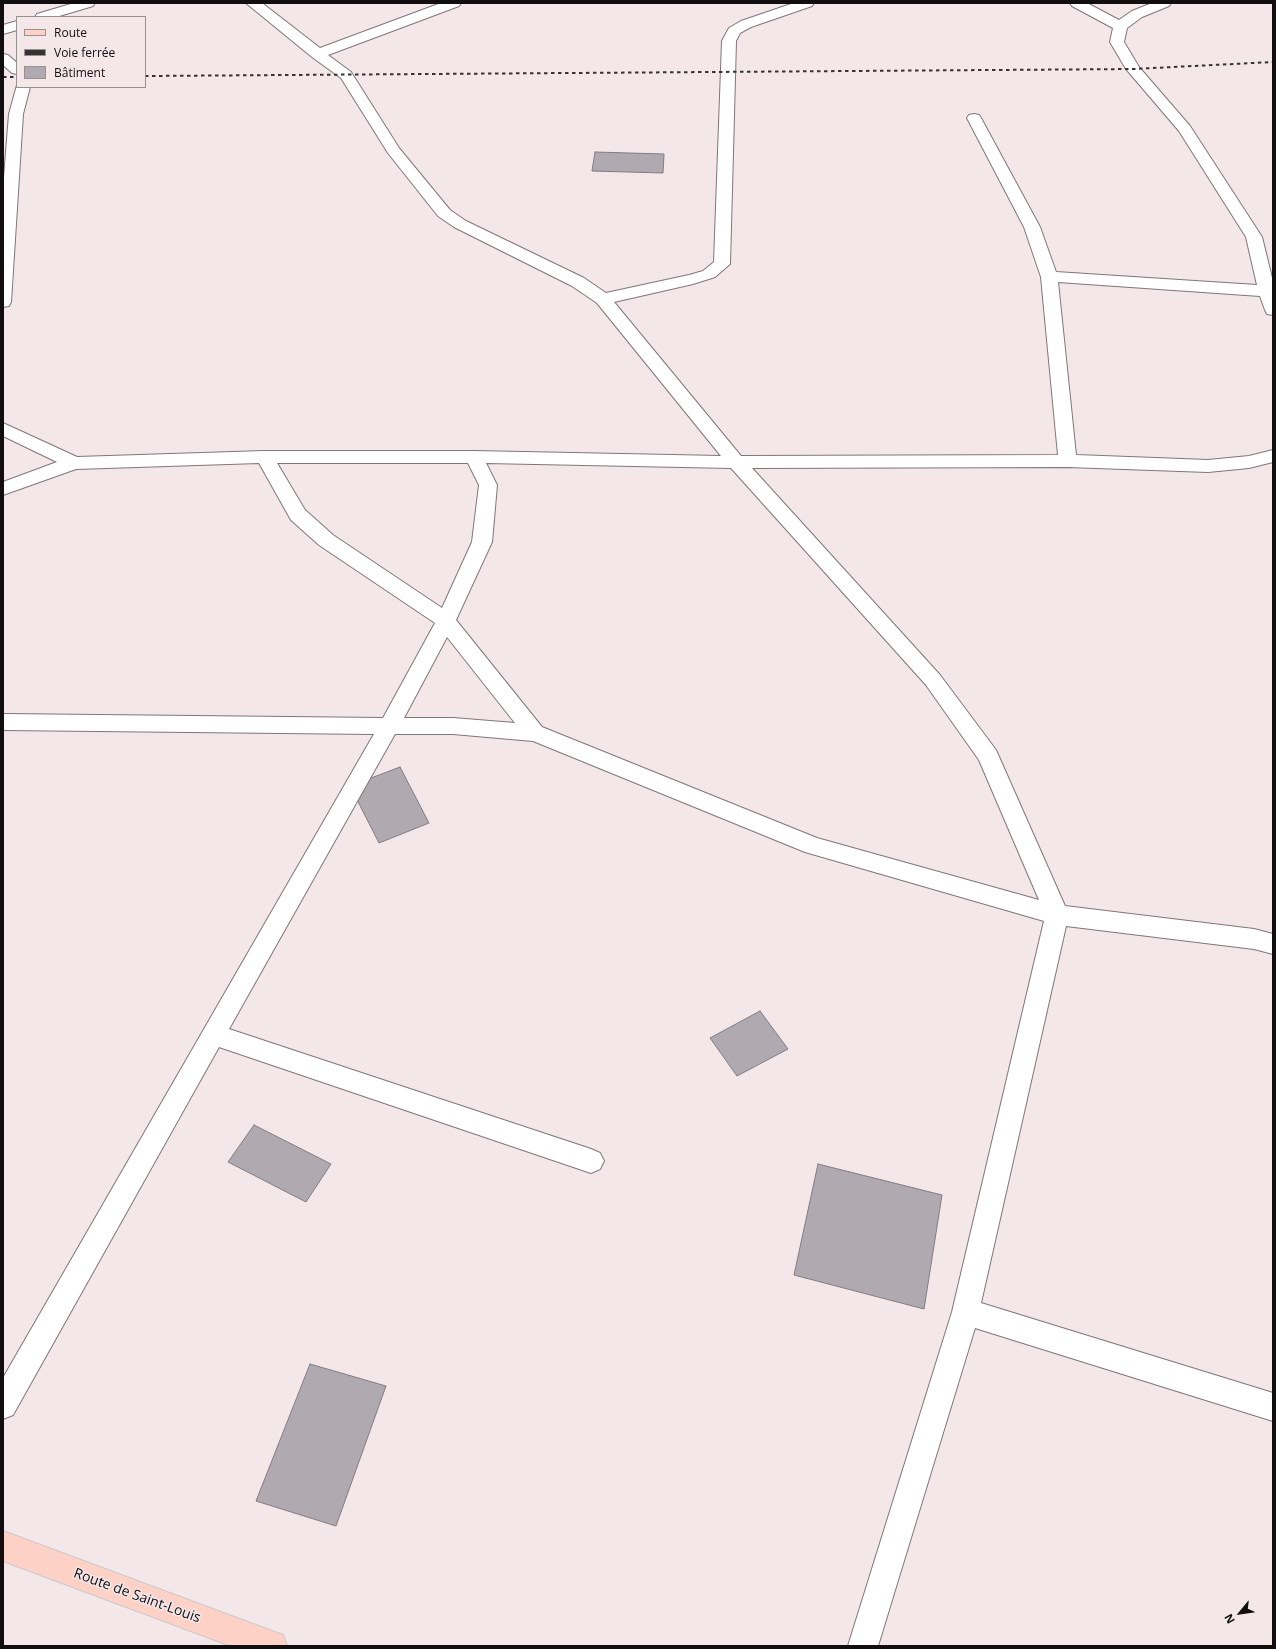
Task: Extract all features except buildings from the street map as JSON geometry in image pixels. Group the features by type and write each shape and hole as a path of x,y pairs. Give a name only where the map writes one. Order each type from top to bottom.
{"main road":[{"name":"Route de Saint-Louis","path":"3,1546 272,1646"}],"street":[{"path":"45,16 88,3"},
{"path":"253,3 346,75 393,150 444,213 460,224 578,282 602,299 736,462 933,680 988,756 1057,914 966,1312 863,1646"},
{"path":"317,54 454,3"},
{"path":"602,299 693,279 709,274 722,264 729,41 734,31 746,24 807,3"},
{"path":"1077,3 1120,26"},
{"path":"1164,3 1137,14 1120,26 1117,42 1133,69 1185,129 1254,237 1273,310"},
{"path":"3,30 16,25"},
{"path":"3,58 16,69"},
{"path":"3,302 16,114 23,88"},
{"path":"974,118 1032,227 1049,277 1068,461"},
{"path":"1049,277 1267,291"},
{"path":"3,429 74,463"},
{"path":"3,489 74,463 264,457 474,457 736,462 1068,461 1208,466 1249,462 1273,456"},
{"path":"264,457 298,515 326,540 446,621 535,734"},
{"path":"3,1405 389,726 446,621 482,542 488,485 474,457"},
{"path":"3,722 453,726 535,734 813,846 1057,914 1254,938 1273,944"},
{"path":"214,1035 591,1161"},
{"path":"966,1312 1273,1407"}],"railway":[{"path":"146,76 1133,69 1273,62"},
{"path":"3,77 16,77"}]}
